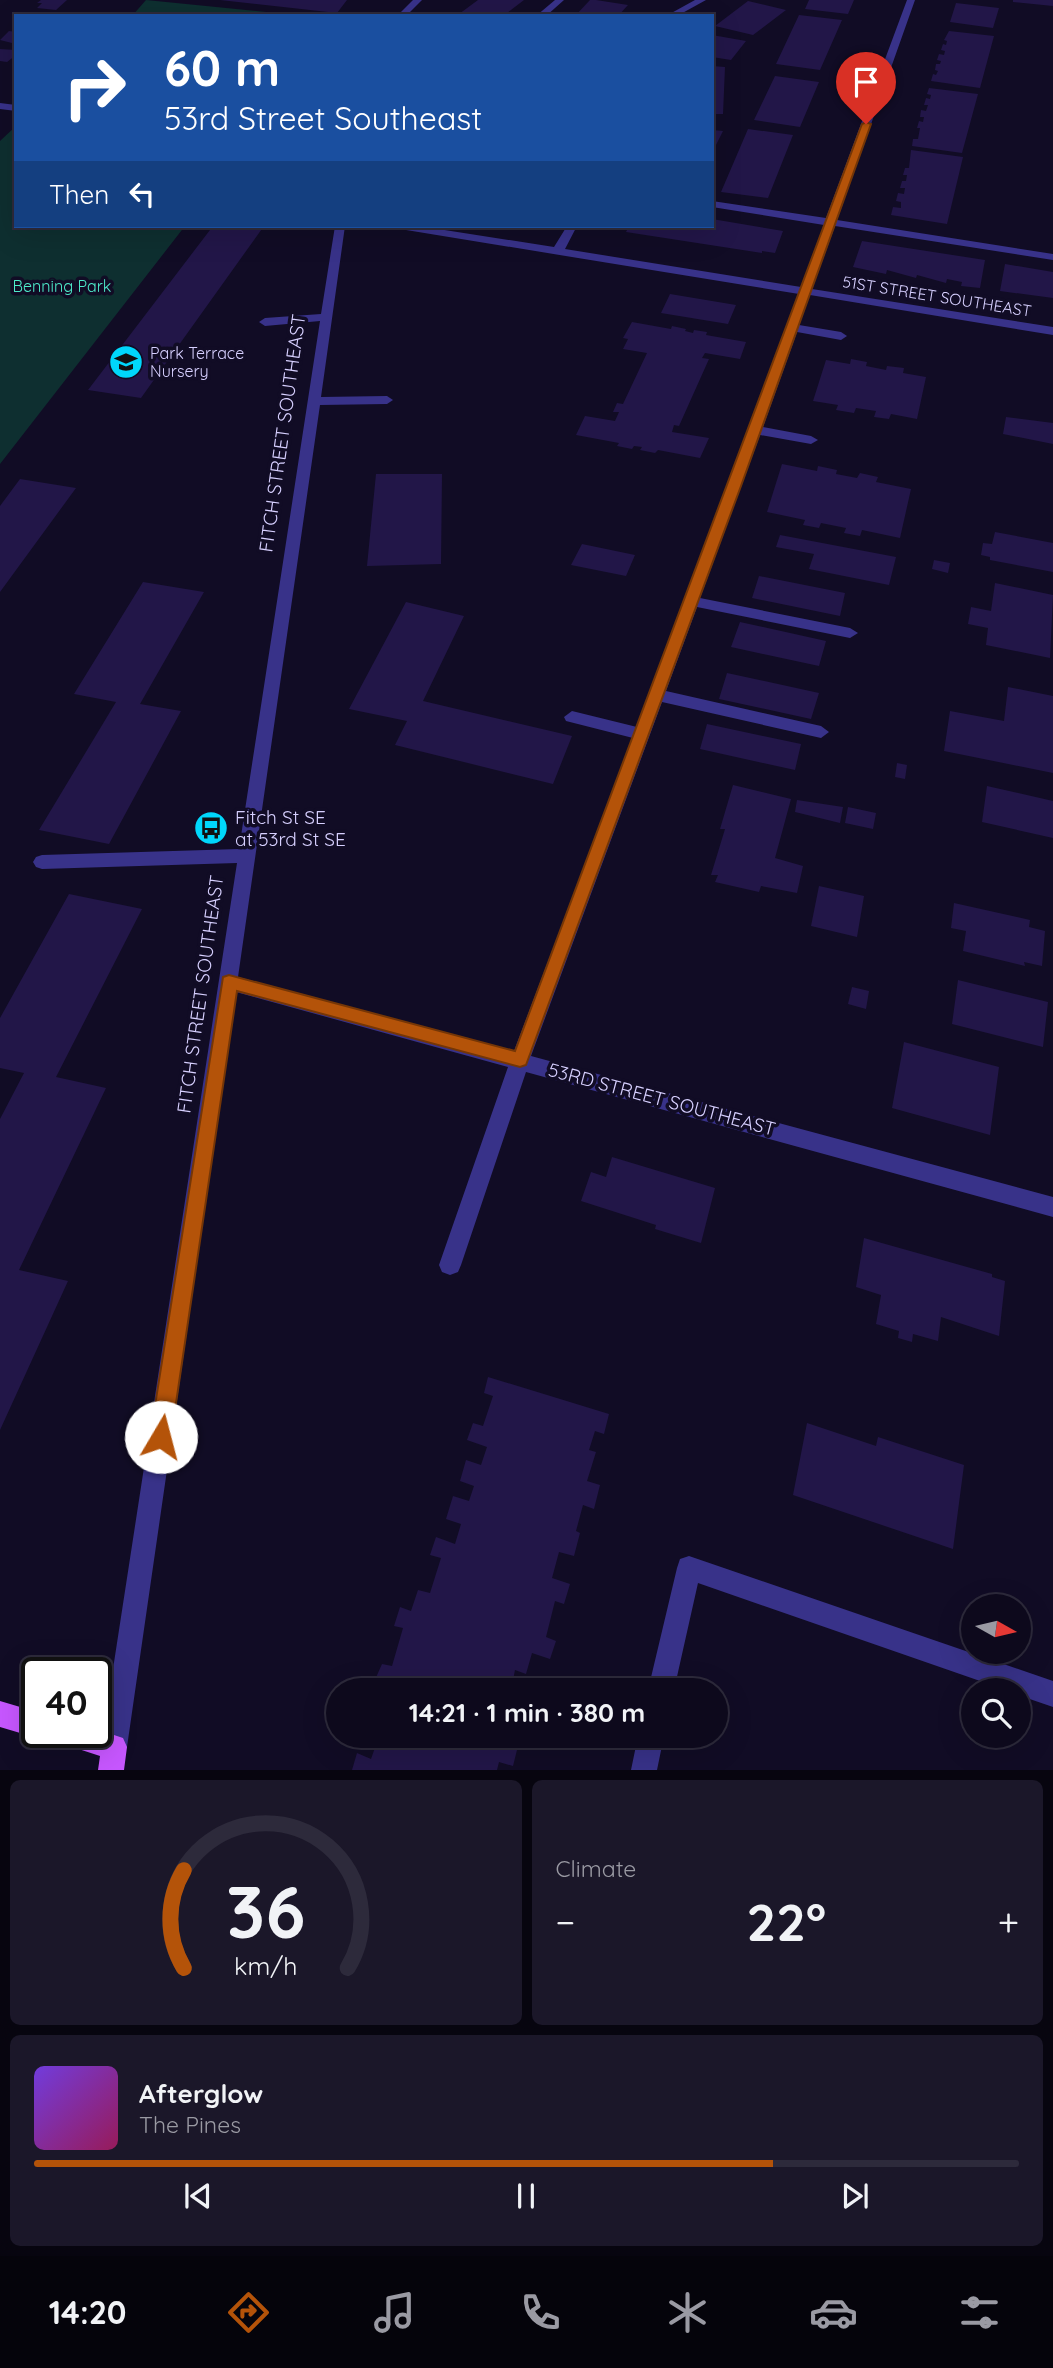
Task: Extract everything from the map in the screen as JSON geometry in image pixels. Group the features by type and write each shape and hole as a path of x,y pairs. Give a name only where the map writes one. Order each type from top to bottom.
{"main road":[{"path":"0,1714 21,1720"},
{"path":"93,1748 112,1758"}],"street":[{"path":"403,14 418,0"},
{"path":"542,14 560,0"},
{"path":"674,14 702,0"},
{"path":"450,1265 520,1060 692,601 911,0"},
{"path":"714,204 1053,257"},
{"name":"FITCH STREET SOUTHEAST","path":"112,1758 340,228"},
{"name":"51ST STREET SOUTHEAST","path":"413,228 1053,331"},
{"path":"558,251 571,228"},
{"path":"265,322 326,317"},
{"path":"792,327 841,336"},
{"path":"314,401 387,400"},
{"path":"755,430 811,440"},
{"path":"692,601 850,633"},
{"path":"657,695 821,732"},
{"path":"572,717 642,734"},
{"path":"42,862 247,856"},
{"name":"53RD STREET SOUTHEAST","path":"229,982 1053,1207"},
{"path":"665,1678 689,1568 1053,1694"},
{"path":"644,1769 648,1748"}],"green space":[{"path":"146,0 286,14 134,14"},
{"name":"Benning Park","path":"14,128 14,228 183,228 0,464 0,141"}],"building":[{"path":"41,0 67,0 56,10 37,8 42,3 37,3"},
{"path":"220,0 347,0 337,13"},
{"path":"478,0 524,0 506,14 459,14"},
{"path":"590,0 628,5 620,14 577,14"},
{"path":"809,0 854,0 848,14 805,9"},
{"path":"1053,0 1053,6 1013,2"},
{"path":"748,1 786,10 753,35 715,26"},
{"path":"956,3 999,8 993,28 950,22"},
{"path":"799,15 842,20 820,70 776,64"},
{"path":"9,31 14,32 14,44 0,40"},
{"path":"949,31 994,36 980,88 931,81 933,74 936,75 938,71 935,70 936,64 941,61 937,60 939,54 944,55 945,51 941,50 943,44 946,45 947,41 944,40"},
{"path":"714,35 746,41 731,60 714,57"},
{"path":"0,49 14,50 14,57 7,62 0,61"},
{"path":"714,66 725,67 723,114 714,114"},
{"path":"775,76 819,82 800,127 754,120"},
{"path":"929,88 978,94 962,153 912,146 913,139 918,139 919,121 923,122 924,117 920,117 921,110 926,111 926,98 930,99 931,95 927,94"},
{"path":"748,129 793,135 768,198 721,192"},
{"path":"714,130 723,131 714,149"},
{"path":"911,150 963,157 947,224 891,215 893,207 901,208 901,202 896,201 898,193 904,194 905,188 900,188 902,181 906,181 907,175 903,175 905,168 909,168"},
{"path":"714,219 783,231 775,253 626,232 628,228 714,228"},
{"path":"211,228 263,228 141,398 88,390"},
{"path":"862,241 985,260 980,288 961,286 962,282 947,279 946,283 917,275 916,278 887,270 886,274 853,267"},
{"path":"1005,264 1053,272 1053,298 1000,291"},
{"path":"670,294 736,305 728,324 661,313"},
{"path":"632,322 671,329 672,326 693,333 694,330 707,332 706,335 746,342 740,359 705,353 702,358 709,359 679,426 674,425 672,432 709,438 700,458 658,450 655,453 640,450 642,447 634,446 632,449 617,446 619,443 576,435 585,416 615,421 619,412 613,412 617,403 623,404 647,353 623,349 628,339 623,338"},
{"path":"851,359 867,362 866,366 886,370 887,366 904,368 903,373 926,377 917,419 891,414 889,419 874,417 876,411 856,408 854,413 836,410 838,405 813,401 826,360 850,364"},
{"path":"1006,417 1053,423 1053,444 1003,434"},
{"path":"782,464 817,471 818,466 837,470 836,474 857,478 860,473 878,477 876,482 911,489 900,538 862,530 860,536 844,533 846,528 821,523 819,528 803,525 805,520 767,512"},
{"path":"376,474 442,474 441,564 367,566"},
{"path":"20,479 76,488 0,592 0,506"},
{"path":"995,532 1053,543 1053,572 990,560 990,557 981,555 983,543 992,544"},
{"path":"780,535 896,557 889,585 809,569 814,554 776,547"},
{"path":"582,544 635,555 626,576 571,565"},
{"path":"934,560 950,563 948,573 932,569"},
{"path":"759,576 845,593 840,616 752,598"},
{"path":"143,582 204,592 140,704 181,711 109,844 39,830 116,702 74,694"},
{"path":"995,583 1053,595 1050,658 986,645 988,628 968,624 971,607 991,611"},
{"path":"406,602 464,616 423,701 572,736 553,784 395,745 407,721 349,709"},
{"path":"740,622 826,641 819,666 731,647"},
{"path":"727,673 819,693 811,719 719,699"},
{"path":"1008,687 1053,696 1053,773 944,751 950,711 1004,721"},
{"path":"707,724 801,744 795,770 700,749"},
{"path":"897,763 907,765 905,779 895,777"},
{"path":"733,785 791,799 775,858 803,866 797,893 761,886 759,892 715,882 718,875 711,875 725,829 720,829"},
{"path":"987,786 1053,801 1053,838 982,822"},
{"path":"797,800 843,807 840,823 795,812"},
{"path":"848,807 876,813 873,829 845,823"},
{"path":"819,886 864,896 857,937 811,926"},
{"path":"69,894 142,909 56,1077 106,1088 19,1270 68,1281 0,1430 0,1119 24,1073 0,1068 0,1018"},
{"path":"954,903 1030,920 1029,927 1045,931 1042,966 1024,962 1025,966 963,951 966,931 951,928"},
{"path":"958,980 1048,1002 1043,1047 952,1024"},
{"path":"852,987 869,991 866,1009 848,1004"},
{"path":"904,1042 999,1067 990,1135 892,1108"},
{"path":"612,1157 715,1188 701,1243 655,1229 656,1225 581,1201 591,1172 606,1177"},
{"path":"864,1238 992,1274 992,1277 1005,1281 999,1336 941,1317 938,1341 913,1334 912,1342 898,1338 899,1331 876,1324 881,1295 856,1287"},
{"path":"488,1377 609,1414 604,1434 595,1431 589,1450 596,1452 587,1481 600,1485 594,1509 583,1505 576,1531 580,1533 574,1556 559,1552 552,1578 570,1584 564,1604 555,1601 546,1637 556,1641 550,1659 532,1653 526,1674 515,1670 513,1678 376,1678 382,1664 392,1666 403,1628 394,1626 400,1607 411,1611 418,1590 430,1593 441,1558 430,1555 436,1537 455,1544 461,1524 446,1519 453,1496 469,1501 474,1486 460,1481 466,1460 481,1465 487,1447 467,1440 473,1423 483,1426 493,1396 484,1393"},
{"path":"807,1423 876,1446 878,1437 964,1465 953,1549 793,1495"},
{"path":"375,1748 518,1748 513,1766 499,1762 497,1770 352,1770 357,1753 371,1759"}],"place":[{"name":"Park Terrace Nursery","path":"126,362"},
{"name":"Fitch St SE at 53rd St SE","path":"211,828"}],"route":[{"path":"161,1437 229,982 520,1060 866,124"}]}
